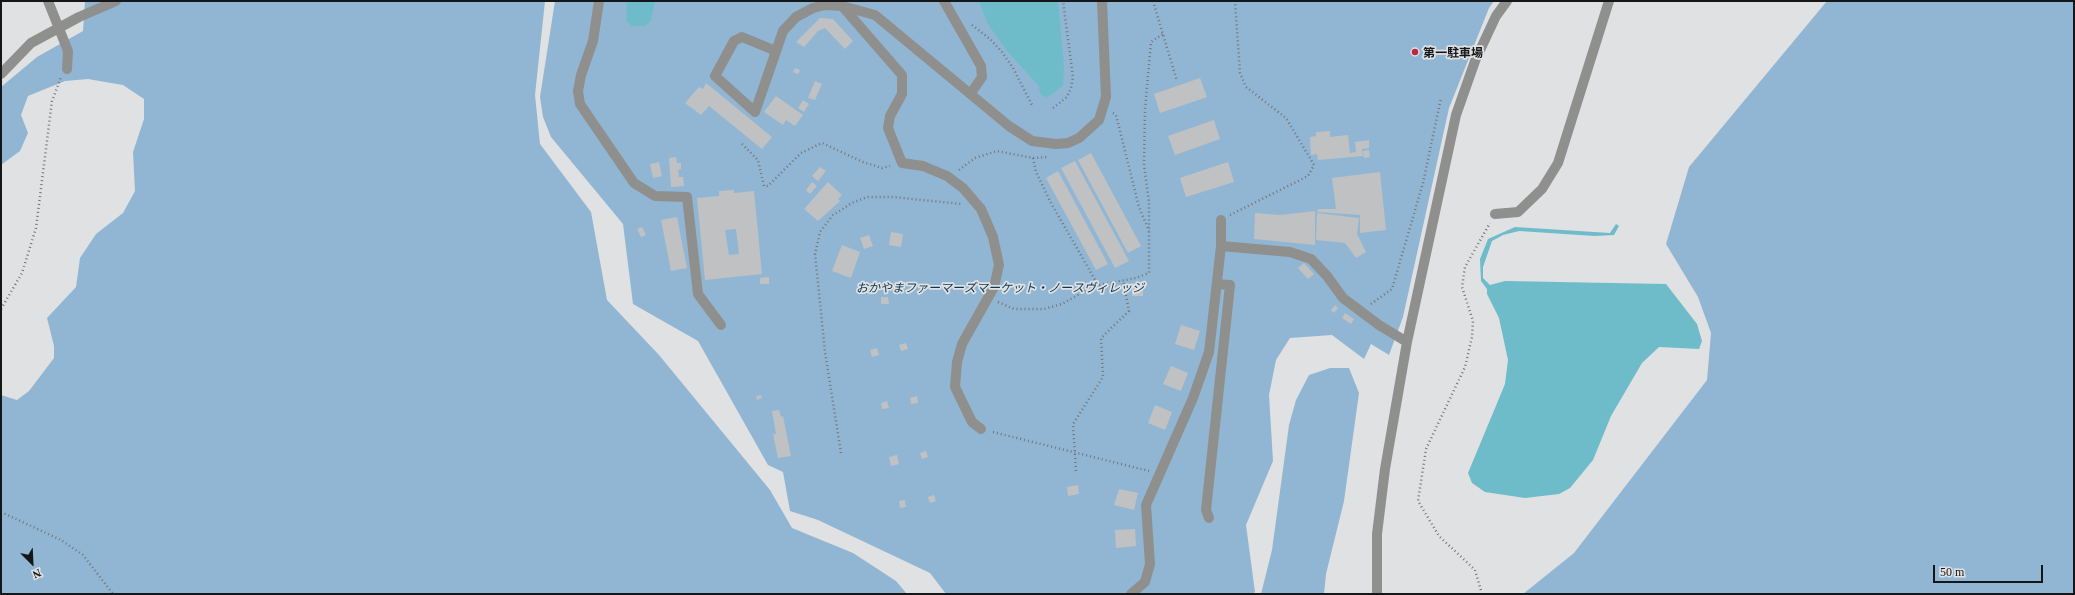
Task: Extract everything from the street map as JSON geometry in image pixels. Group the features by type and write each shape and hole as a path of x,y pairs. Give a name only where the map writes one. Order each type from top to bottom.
{"street":[{"path":"48,1 60,27 68,52 67,69"},
{"path":"1,74 32,43 60,27 116,1"},
{"path":"599,1 593,41 578,91 580,104 634,183 655,196 687,197 698,294 721,325"},
{"path":"944,1 981,66 982,77 971,93"},
{"path":"776,50 742,37 734,41 715,76 754,112 783,31 796,17 812,8 825,5 842,6 875,15 1009,126 1032,141 1056,144 1068,143 1079,138 1099,120 1106,97 1102,1"},
{"path":"1377,594 1377,534 1385,469 1407,342 1456,115 1475,61 1496,16 1507,1"},
{"path":"1495,214 1518,212 1542,189 1558,163 1609,1"},
{"path":"842,6 902,75 902,94 890,116 888,128 902,162 923,166 951,178 963,188 977,205 993,237 999,266 994,287 962,344 957,362 955,387 972,422 981,429"},
{"path":"1131,594 1145,582 1150,564 1146,505 1161,474 1193,398 1209,352 1221,246 1221,220"},
{"path":"1221,246 1290,252 1311,259 1328,276 1343,298 1360,309 1379,325 1407,342"},
{"path":"1209,518 1206,510 1230,285 1217,284"}],"path":[{"path":"1053,108 1067,97 1071,88 1073,77 1063,1"},
{"path":"1153,1 1177,81"},
{"path":"1221,220 1308,176 1314,165 1286,118 1246,86 1240,73 1236,1"},
{"path":"954,19 959,18 975,27 1002,52 1014,68 1033,107"},
{"path":"989,297 1014,309 1044,309 1062,304 1098,285 1136,278 1149,273 1149,202 1144,165 1145,109 1151,42 1163,34"},
{"path":"1,309 22,272 36,228 52,101 58,82 67,69"},
{"path":"1360,309 1379,300 1392,289 1423,183 1441,98"},
{"path":"1104,104 1116,115 1138,207 1150,233"},
{"path":"742,144 758,160 764,186 768,186 801,153 822,143 863,162 882,168 902,162"},
{"path":"951,178 975,158 986,153 997,151 1032,158 1050,156"},
{"path":"1032,158 1036,172 1051,203 1098,285"},
{"path":"841,453 825,352 816,261 820,232 833,216 852,203 867,198 893,197 977,205"},
{"path":"1482,594 1475,570 1439,536 1418,501 1426,449 1465,367 1472,337 1472,321 1462,287 1465,267 1495,214"},
{"path":"1076,471 1073,424 1103,377 1101,338 1129,311 1123,280"},
{"path":"981,429 1161,474"},
{"path":"1,512 61,540 82,555 113,594"}],"green space":[{"path":"85,1 545,1 535,95 540,144 591,212 607,300 659,355 770,490 792,528 853,553 896,581 907,594 1,594 1,395 17,400 29,391 54,358 54,346 47,318 76,287 80,258 96,234 123,213 135,191 133,152 144,119 144,99 123,85 88,79 65,81 28,96 21,115 28,133 20,151 1,165 1,87 37,57 83,31"},
{"name":"おかやまファーマーズマーケット・ノースヴィレッジ","path":"555,1 1494,1 1489,8 1449,108 1403,317 1389,355 1371,344 1364,359 1332,335 1290,338 1276,360 1269,395 1273,461 1246,525 1255,592 1253,594 946,594 930,573 818,520 790,511 783,472 768,465 698,341 633,304 623,224 551,137 543,117 540,97"},
{"path":"1827,1 2074,1 2074,594 1523,594 1574,553 1707,380 1711,333 1698,297 1666,244 1689,167"},
{"path":"1330,368 1349,368 1359,393 1344,501 1326,574 1324,594 1261,594 1272,550 1289,425 1296,400 1309,375"}],"shaded area":[{"path":"627,1 655,1 651,21 645,26 632,26 626,21"},
{"path":"979,1 1058,1 1064,65 1063,85 1047,97 1041,95 1038,85 1007,51 988,24"},
{"path":"1616,224 1619,226 1614,235 1595,236 1519,231 1503,235 1492,241 1483,267 1483,278 1490,285 1505,281 1666,284 1697,324 1702,341 1699,349 1659,347 1642,363 1611,416 1593,460 1570,488 1559,494 1525,498 1485,492 1472,483 1468,473 1505,384 1508,360 1499,318 1487,294 1487,289 1481,281 1480,259 1488,239 1515,227 1610,233"}],"building":[{"path":"820,18 833,19 853,41 845,49 825,28 818,31 804,47 796,42"},
{"path":"795,68 800,70 798,74 793,72"},
{"path":"1200,78 1207,97 1160,113 1154,94"},
{"path":"815,81 822,84 815,100 808,98"},
{"path":"706,83 772,137 762,149 709,106 701,115 685,103 699,87 703,89"},
{"path":"776,96 803,115 795,126 786,120 783,125 764,112"},
{"path":"803,100 809,104 804,112 798,108"},
{"path":"1214,120 1220,139 1175,155 1168,136"},
{"path":"1330,131 1330,137 1348,135 1350,153 1356,152 1355,142 1369,140 1369,148 1362,149 1363,156 1318,160 1317,154 1311,155 1310,137 1316,136 1316,132"},
{"path":"1369,150 1370,157 1364,158 1363,151"},
{"path":"1091,153 1141,246 1128,253 1078,160"},
{"path":"676,157 677,163 681,163 681,169 678,170 679,177 683,177 684,186 671,187 669,158"},
{"path":"1075,161 1129,261 1115,268 1061,168"},
{"path":"659,162 662,176 653,178 650,164"},
{"path":"1228,162 1234,182 1186,197 1180,178"},
{"path":"820,167 826,171 818,181 812,176"},
{"path":"1058,171 1108,264 1096,270 1046,178"},
{"path":"1380,172 1386,230 1360,233 1360,215 1317,212 1318,209 1336,209 1332,178"},
{"path":"812,182 817,186 810,194 806,190"},
{"path":"828,182 842,195 838,199 840,201 818,221 804,209"},
{"path":"734,190 734,193 754,191 762,274 705,280 697,198 719,196 719,191","holes":["736,229 739,254 729,255 725,230"]},
{"path":"1315,211 1315,245 1254,239 1255,213 1280,215"},
{"path":"1317,213 1359,218 1357,234 1366,252 1356,258 1345,243 1316,240"},
{"path":"677,217 687,268 671,271 661,220"},
{"path":"642,227 646,235 641,237 637,229"},
{"path":"891,232 903,234 901,247 889,245"},
{"path":"869,235 873,246 864,249 860,238"},
{"path":"842,245 860,252 851,278 832,271"},
{"path":"1304,263 1314,274 1308,279 1298,268"},
{"path":"769,277 769,284 760,284 760,278"},
{"path":"1132,283 1143,283 1143,296 1132,296"},
{"path":"881,297 888,297 889,304 881,304"},
{"path":"1335,305 1338,308 1334,313 1331,310"},
{"path":"1345,313 1354,319 1351,324 1342,318"},
{"path":"1181,325 1200,331 1194,350 1175,344"},
{"path":"906,343 908,349 901,351 899,345"},
{"path":"877,348 879,355 872,357 870,350"},
{"path":"1171,366 1188,373 1181,391 1163,384"},
{"path":"761,395 762,398 757,400 756,396"},
{"path":"917,396 918,403 911,404 910,398"},
{"path":"887,401 889,408 882,409 881,403"},
{"path":"1155,405 1172,412 1165,430 1148,423"},
{"path":"779,410 781,417 783,416 791,456 778,458 773,434 776,434 772,411"},
{"path":"926,451 928,457 922,459 920,453"},
{"path":"897,455 899,464 891,466 889,457"},
{"path":"1078,485 1079,494 1068,496 1067,487"},
{"path":"1119,489 1138,493 1134,510 1114,505"},
{"path":"934,495 936,501 930,503 928,497"},
{"path":"905,500 906,507 900,508 899,501"},
{"path":"1135,529 1136,546 1116,548 1115,530"}],"place":[{"name":"第一駐車場","path":"1415,52"}]}
